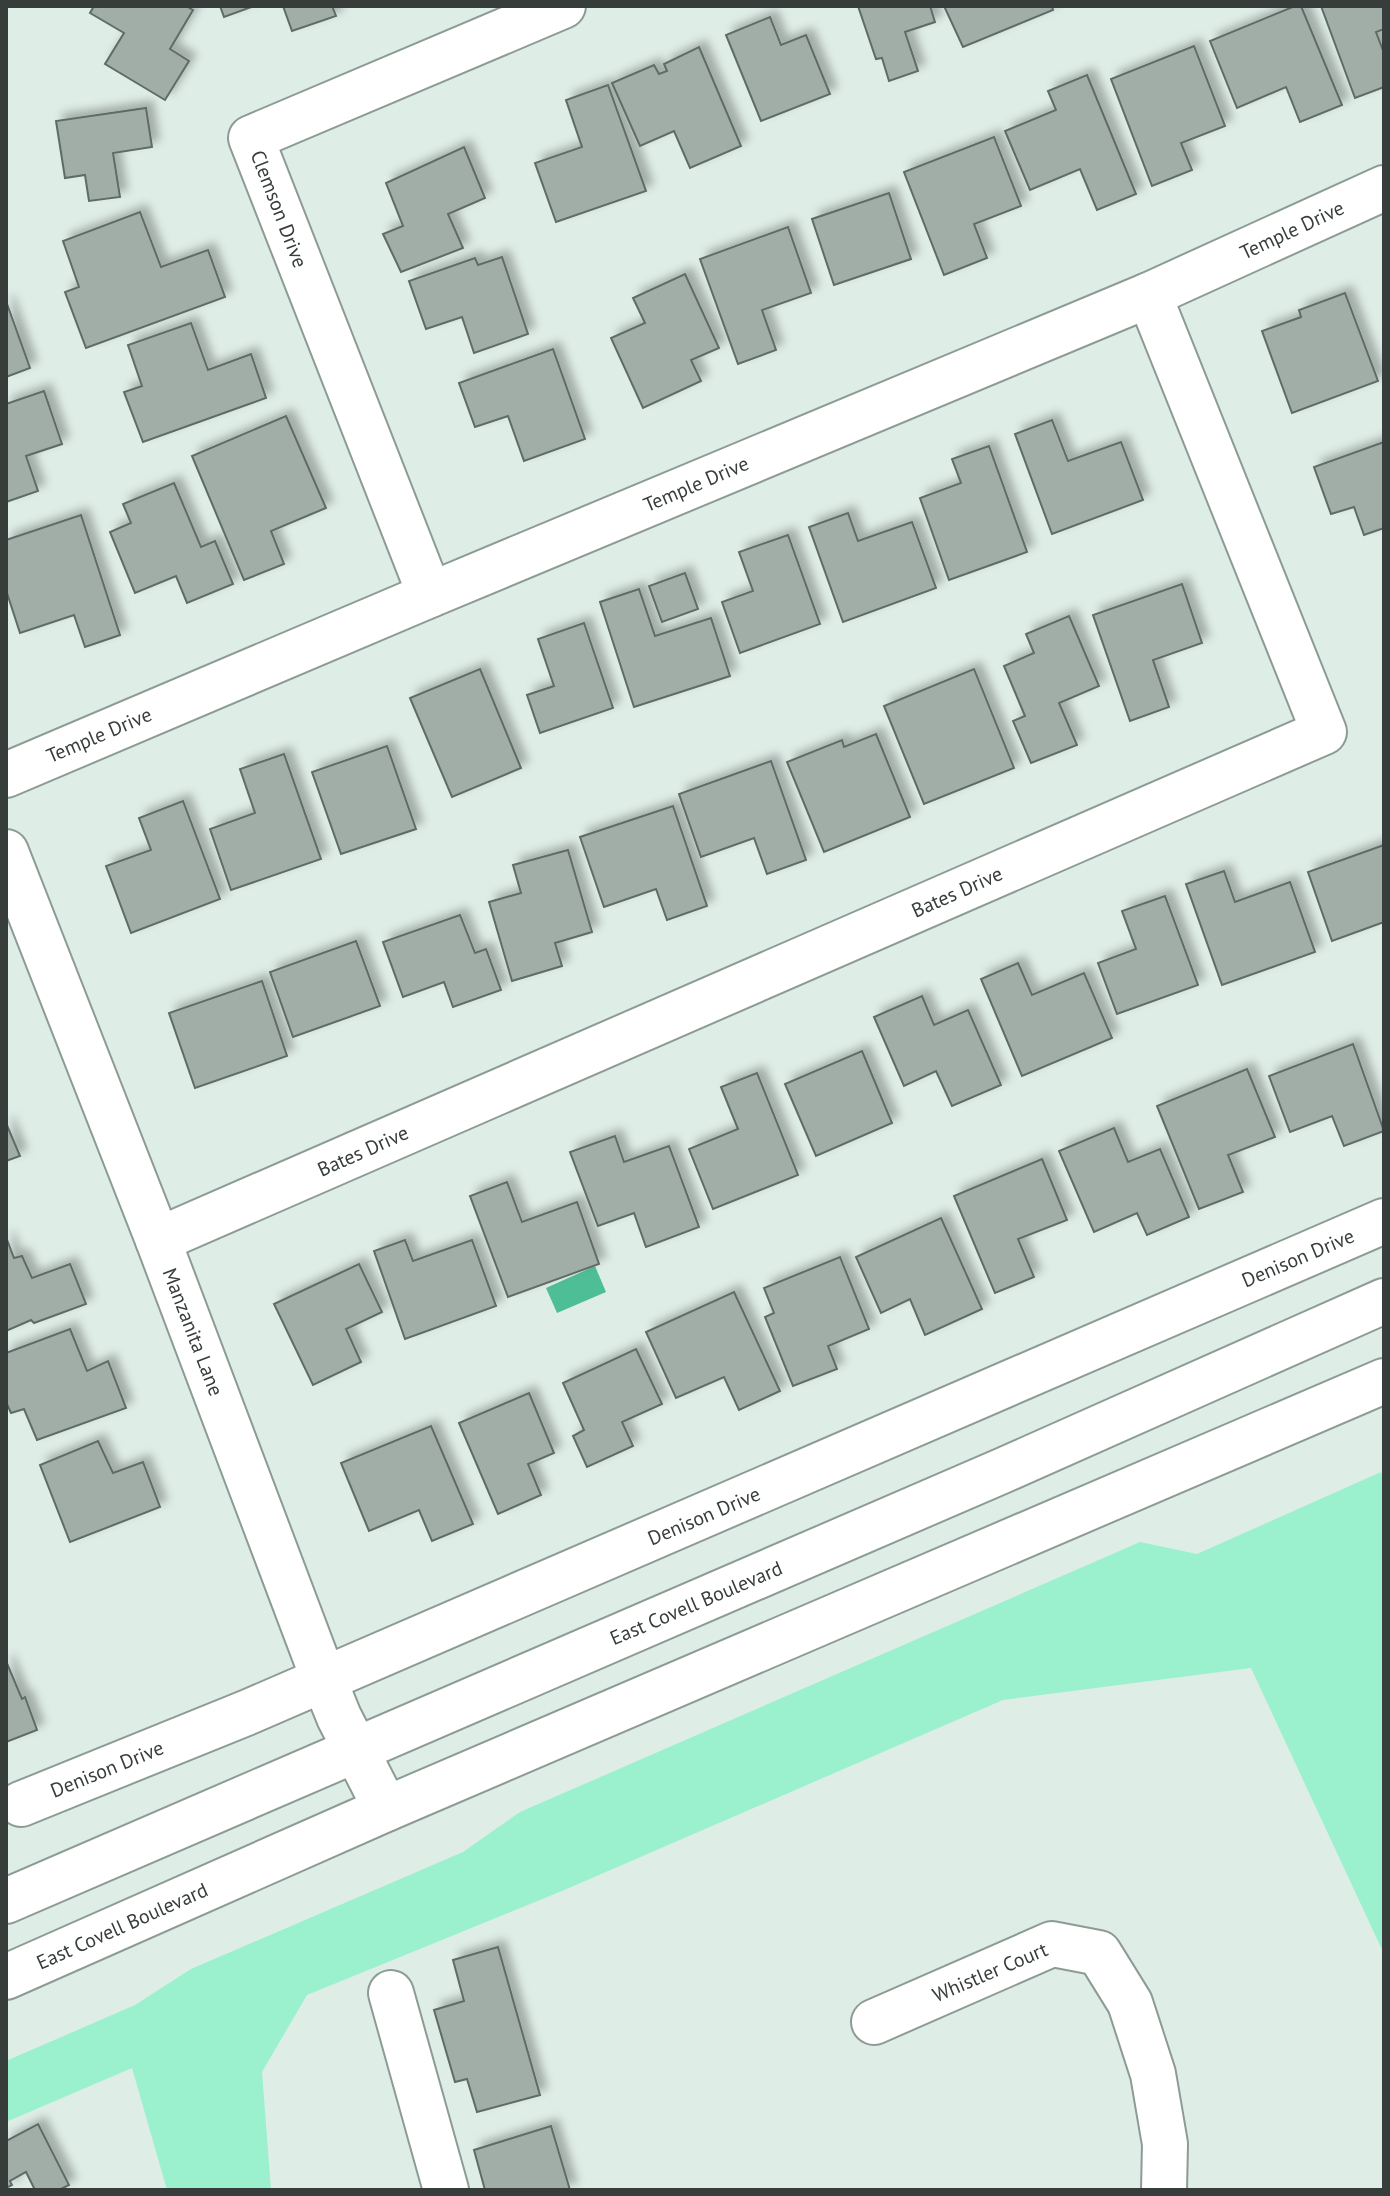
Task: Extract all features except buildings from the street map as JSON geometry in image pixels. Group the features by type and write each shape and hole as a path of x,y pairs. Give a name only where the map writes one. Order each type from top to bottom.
{"street":[{"name":"Clemson Drive","path":"430,595 251,138 563,6"},
{"name":"Temple Drive","path":"6,775 1149,295 1384,188"},
{"name":"Bates Drive","path":"158,1240 1324,732 1149,295"},
{"name":"Manzanita Lane","path":"6,852 158,1240 324,1680 386,1809"},
{"name":"Denison Drive","path":"21,1804 324,1680 1384,1221"},
{"name":"East Covell Boulevard","path":"6,1901 1004,1470 1384,1301"},
{"name":"East Covell Boulevard","path":"6,1977 386,1809 1384,1381"},
{"name":"Whistler Court","path":"874,2022 1052,1944 1099,1953 1130,2003 1153,2074 1165,2144 1164,2190"},
{"path":"391,1993 446,2190"}],"shaded area":[{"path":"595,1266 606,1292 557,1313 546,1288"},
{"path":"1381,1472 1384,1479 1384,1954 1251,1668 1003,1700 562,1891 307,1995 262,2072 271,2190 167,2190 132,2068 6,2122 6,2061 135,2005 191,1969 463,1852 520,1812 1140,1542 1197,1554"}]}
